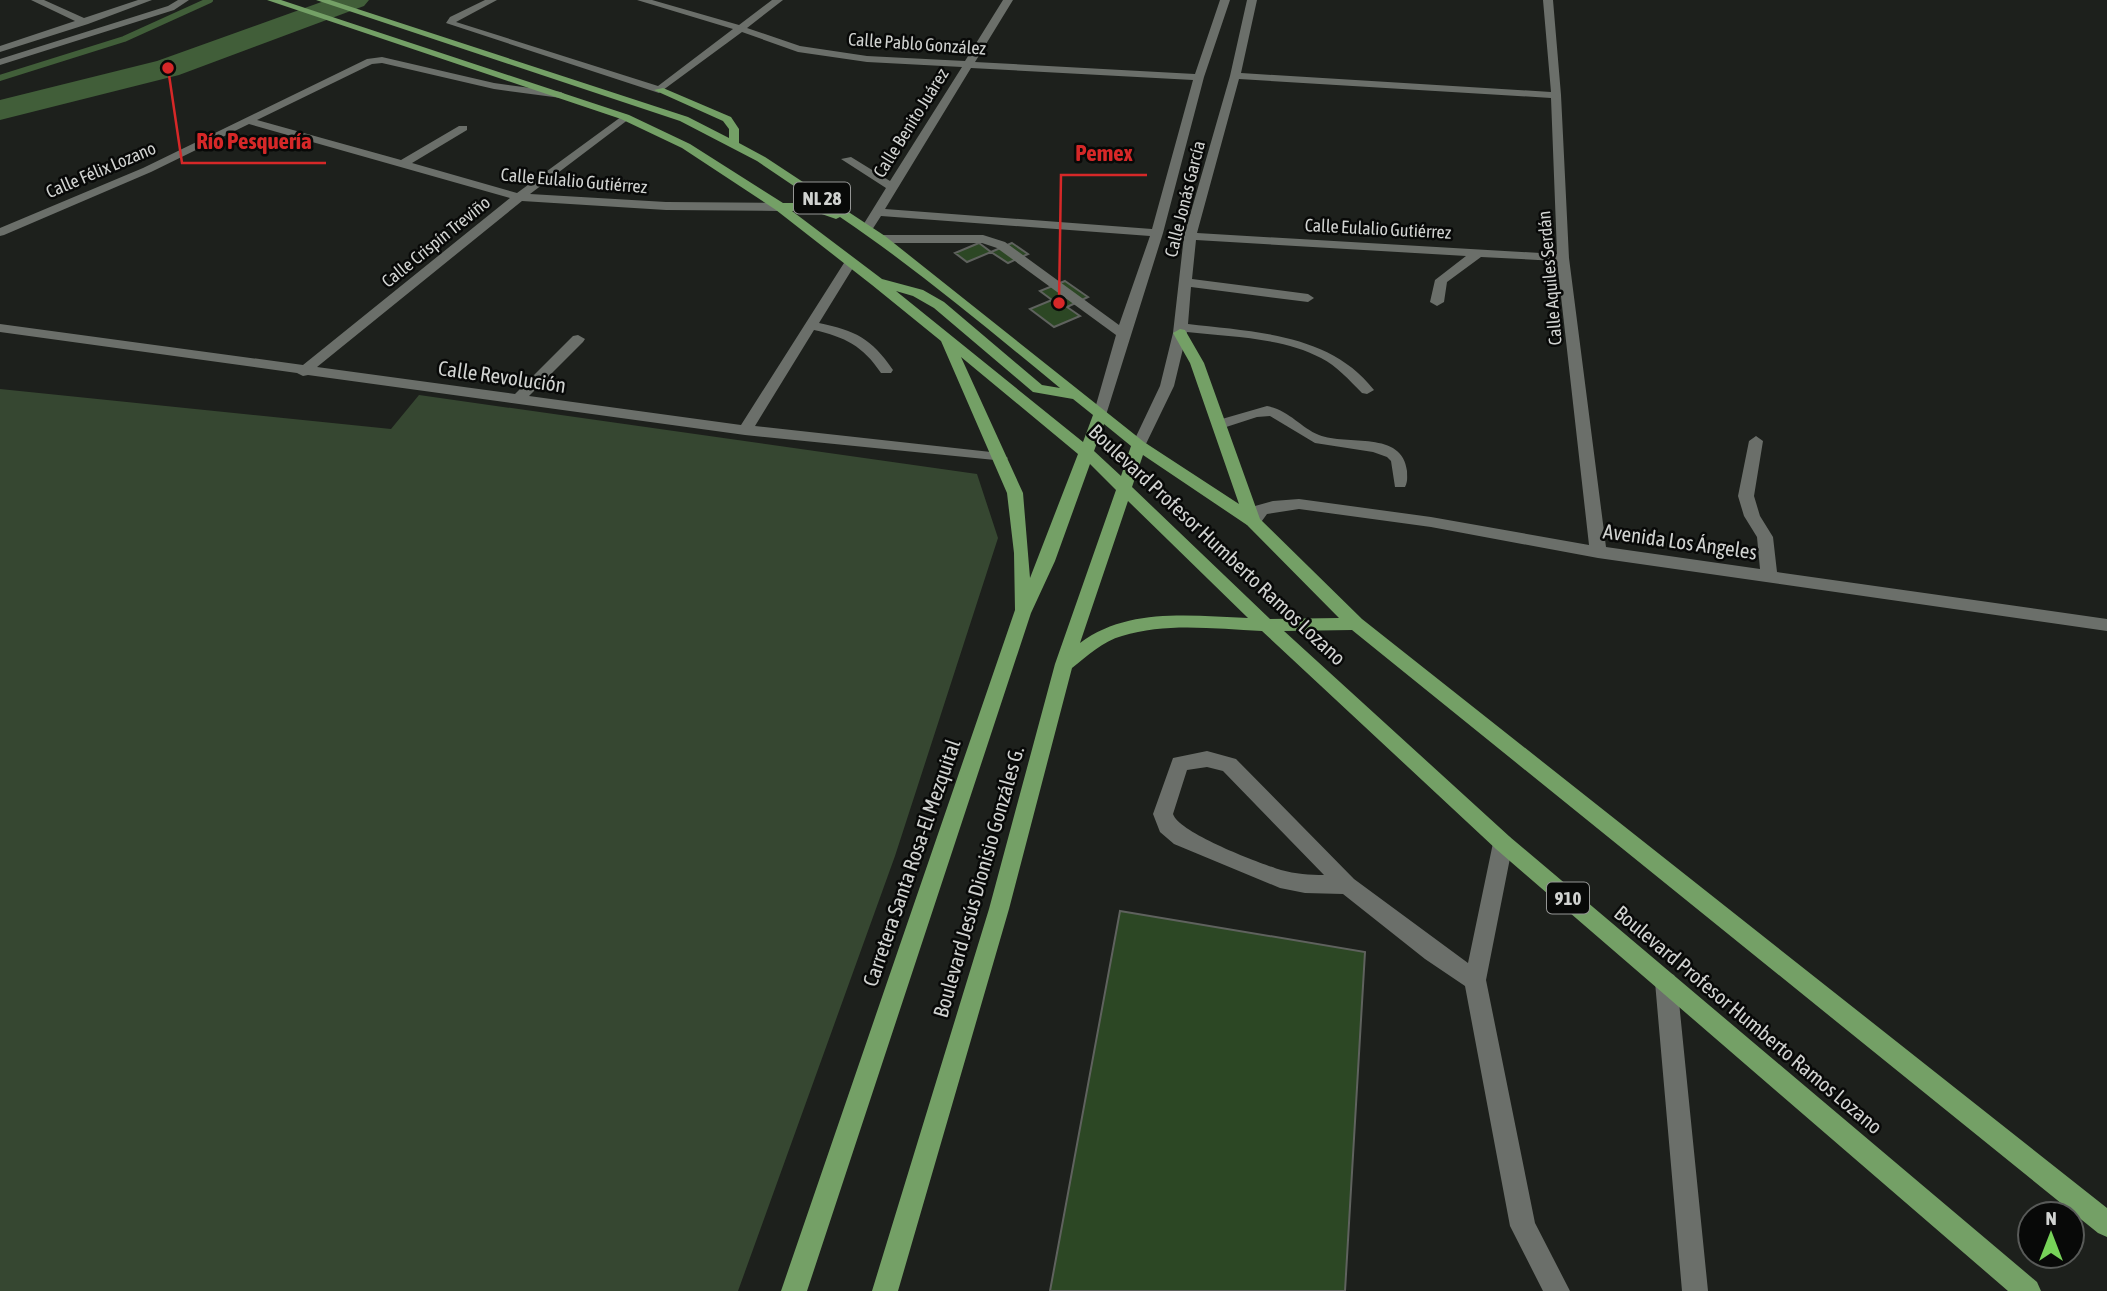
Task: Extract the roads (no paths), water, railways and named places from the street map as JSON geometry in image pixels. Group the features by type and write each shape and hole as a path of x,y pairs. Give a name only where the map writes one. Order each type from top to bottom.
{"main road":[{"name":"Boulevard Profesor Humberto Ramos Lozano","path":"272,0 625,117 686,146 780,207 877,282 1088,454 1266,625 1503,843 2028,1291"},
{"name":"Boulevard Profesor Humberto Ramos Lozano","path":"321,0 684,120 734,144 826,200 968,306 1139,445 1253,521 1356,624 2107,1224"},
{"path":"659,90 727,119 734,129 734,144"},
{"path":"780,207 821,209 863,227"},
{"path":"877,282 927,297 1038,389 1077,395"},
{"path":"1180,330 1197,363 1253,521"},
{"path":"945,339 1015,493 1020,524 1022,613"},
{"name":"Carretera Santa Rosa-El Mezquital","path":"794,1291 1022,613 1047,561 1101,412"},
{"name":"Boulevard Jesús Dionisio Gonzáles G.","path":"885,1291 999,909 1064,664 1139,445"},
{"path":"1064,664 1096,639 1138,625 1163,621 1266,625 1356,624"}],"street":[{"path":"36,0 85,22"},
{"path":"0,48 147,0"},
{"path":"0,62 171,8 184,0"},
{"path":"492,0 452,21 454,26 659,90 778,0"},
{"name":"Calle Pablo González","path":"642,0 814,53 970,65 1199,77"},
{"name":"Calle Benito Juárez","path":"863,227 879,212 1008,0"},
{"name":"Calle Jonás García","path":"1101,412 1123,334 1157,233 1199,77 1225,0"},
{"name":"Calle Jonás García","path":"1139,445 1167,386 1180,330 1190,236 1235,76 1252,0"},
{"name":"Calle Aquiles Serdán","path":"1548,0 1556,95 1563,258 1598,552"},
{"name":"Calle Félix Lozano","path":"0,232 147,170 364,63 382,60 494,86 561,95"},
{"path":"1235,76 1556,95"},
{"name":"Calle Crispín Treviño","path":"303,372 519,197 625,117"},
{"name":"Calle Eulalio Gutiérrez","path":"248,121 519,197 666,206 780,207"},
{"path":"401,165 463,128"},
{"path":"847,159 892,187"},
{"path":"879,212 1157,233"},
{"name":"Calle Eulalio Gutiérrez","path":"1190,236 1563,258"},
{"path":"881,239 983,239 1000,245 1123,334"},
{"path":"1437,302 1441,281 1478,253"},
{"path":"745,430 850,262"},
{"path":"1184,282 1308,298"},
{"path":"811,326 853,335 873,349 886,370"},
{"name":"Calle Revolución","path":"0,328 303,372 745,430 1000,458"},
{"path":"1180,330 1241,335 1317,351 1346,369 1367,390"},
{"path":"517,400 578,339"},
{"path":"1220,424 1237,421 1250,413 1272,411 1318,439 1389,450 1398,459 1400,483"},
{"path":"1756,441 1746,496 1752,516 1765,537 1769,577"},
{"name":"Avenida Los Ángeles","path":"1253,521 1261,510 1299,504 1431,522 1598,552 2107,625"},
{"path":"1347,885 1305,884 1280,879 1181,838 1167,826 1163,814 1180,764 1207,759 1229,765 1347,885 1433,952 1475,980"},
{"path":"1503,843 1475,980 1522,1226 1557,1291"},
{"path":"1666,982 1696,1290"}],"waterway":[{"path":"0,78 124,39 210,0"},
{"path":"0,110 168,68 354,0"}],"place":[{"name":"Río Pesquería","path":"168,68"},
{"name":"Pemex","path":"1059,303"}]}
